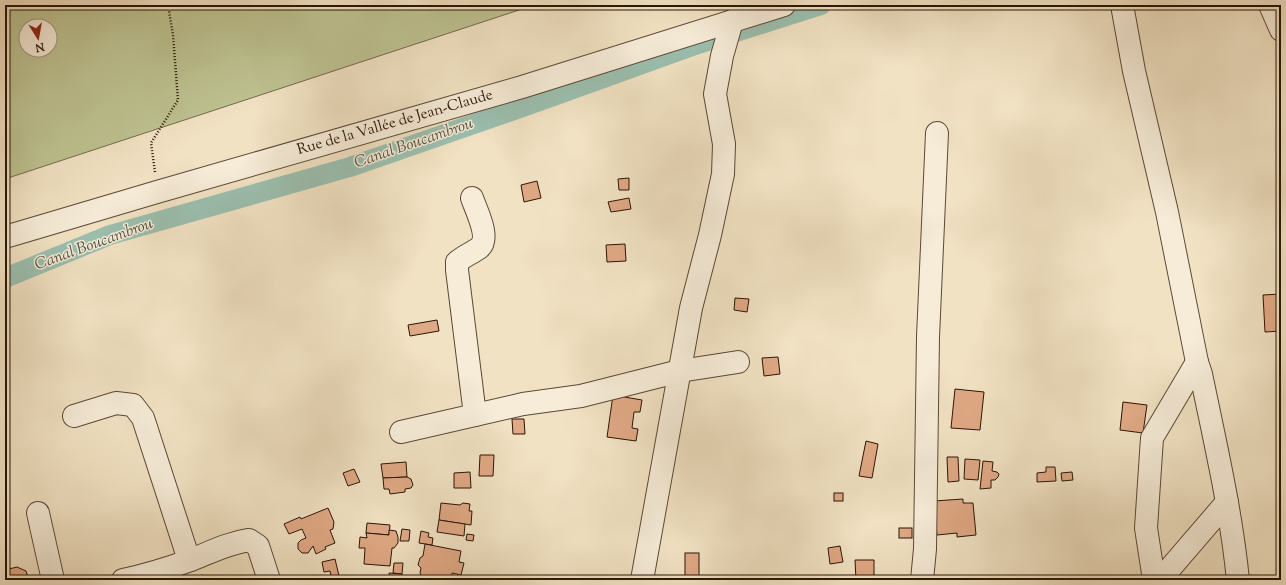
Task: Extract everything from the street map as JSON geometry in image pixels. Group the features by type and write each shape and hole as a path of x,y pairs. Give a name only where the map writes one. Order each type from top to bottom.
{"street":[{"name":"Rue de la Vallée de Jean-Claude","path":"5,237 522,87 784,5"},
{"path":"1122,5 1134,71 1167,212 1227,502 1238,580"},
{"path":"1270,5 1281,30"},
{"path":"642,580 692,308 723,174 724,144 715,94 722,56 732,21"},
{"path":"922,580 925,550 928,336 937,133"},
{"path":"472,198 485,239 483,245 464,256 458,262 457,270 475,415"},
{"path":"401,432 523,404 581,396 680,371 738,362"},
{"path":"1154,580 1146,528 1152,438 1197,362"},
{"path":"74,416 116,403 133,406 143,418 190,560"},
{"path":"1160,580 1227,502"},
{"path":"38,513 53,580"},
{"path":"123,580 145,576 234,542 249,540 258,546 270,580"}],"path":[{"path":"158,192 151,143 178,100 173,34 168,5"}],"green space":[{"path":"5,5 521,5 519,10 5,179"}],"building":[{"path":"629,178 629,190 619,190 618,179"},
{"path":"537,181 541,198 524,202 521,185"},
{"path":"629,198 631,209 611,212 608,202"},
{"path":"625,244 626,261 607,262 606,245"},
{"path":"1281,294 1281,331 1265,332 1263,295"},
{"path":"735,298 749,299 747,312 734,310"},
{"path":"437,320 439,331 410,336 408,325"},
{"path":"778,357 780,374 764,376 762,358"},
{"path":"955,389 984,392 980,430 951,428"},
{"path":"613,395 642,400 640,412 634,412 632,428 638,429 636,441 607,437"},
{"path":"1123,402 1147,405 1143,433 1120,430"},
{"path":"1281,405 1281,423 1277,406"},
{"path":"512,419 524,419 525,434 513,434"},
{"path":"866,441 878,444 872,478 859,476"},
{"path":"480,455 494,455 493,476 479,476"},
{"path":"947,457 958,457 959,481 948,482"},
{"path":"965,459 980,460 978,480 964,479"},
{"path":"983,461 993,462 992,471 999,474 995,480 991,480 991,488 980,489"},
{"path":"406,462 407,477 383,478 381,464"},
{"path":"1046,467 1055,467 1056,481 1037,482 1037,473 1046,472"},
{"path":"354,469 360,482 348,486 343,473"},
{"path":"470,472 471,488 454,488 454,473"},
{"path":"1072,472 1073,480 1062,481 1061,473"},
{"path":"407,477 411,479 413,485 411,488 405,489 405,492 390,494 389,489 384,489 383,478"},
{"path":"834,493 843,493 843,501 834,501"},
{"path":"963,499 963,503 973,503 976,535 957,537 957,533 937,535 934,501"},
{"path":"441,503 460,505 463,503 470,504 469,511 472,511 471,525 439,520"},
{"path":"328,508 334,522 333,529 330,530 335,543 325,547 326,549 316,554 313,546 308,553 302,553 298,549 298,543 306,538 302,529 289,534 284,524"},
{"path":"439,520 465,524 464,536 437,532"},
{"path":"367,523 390,525 389,535 366,533"},
{"path":"899,528 912,528 912,538 899,538"},
{"path":"402,529 410,530 409,541 400,541"},
{"path":"389,530 396,531 398,537 398,543 394,548 392,548 390,566 364,564 365,548 359,548 360,537 367,538 366,533 389,535"},
{"path":"421,531 429,533 428,537 433,538 432,545 419,543"},
{"path":"467,534 474,535 473,541 466,540"},
{"path":"425,544 461,551 459,562 464,563 461,575 452,573 452,578 448,580 439,580 436,576 432,576 432,578 422,577 420,573 421,568 418,565 420,558 423,556"},
{"path":"840,546 843,562 830,564 828,548"},
{"path":"685,553 699,553 699,580 685,580"},
{"path":"335,559 340,580 328,580 327,577 331,576 330,571 324,572 322,562"},
{"path":"855,560 874,560 874,580 856,580"},
{"path":"394,563 403,563 402,574 393,573"},
{"path":"17,567 26,571 29,580 5,580 5,570"},
{"path":"389,573 402,574 402,580 390,580"},
{"path":"203,575 204,580 187,580 187,579"}],"waterway":[{"name":"Canal Boucambrou","path":"5,278 110,235 350,167 692,46 821,5"}]}
